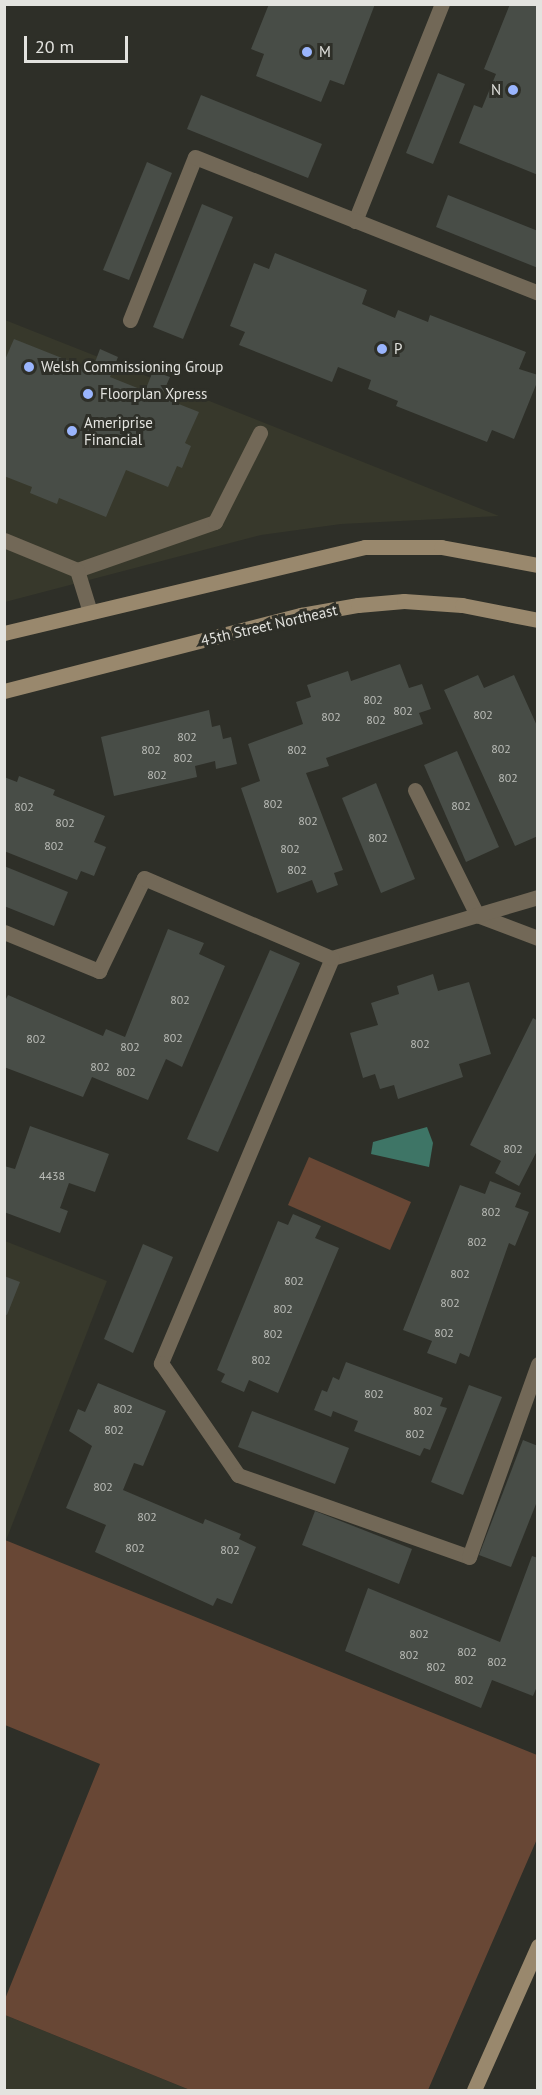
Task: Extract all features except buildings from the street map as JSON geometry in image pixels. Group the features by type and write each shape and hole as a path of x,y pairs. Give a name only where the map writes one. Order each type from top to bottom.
{"street":[{"path":"4,633 365,547 441,547 537,565"},
{"name":"45th Street Northeast","path":"4,692 301,615 358,606 404,601 462,605 537,620"},
{"path":"474,2091 537,1946"}],"lane":[{"path":"355,221 441,4"},
{"path":"130,320 195,157 537,294"},
{"path":"4,540 77,570 215,522 260,433"},
{"path":"77,570 90,612"},
{"path":"415,790 477,915 537,938"},
{"path":"4,932 99,971 144,878 332,958 537,897"},
{"path":"332,958 161,1363 238,1475 469,1557 537,1364"}],"shaded area":[{"path":"5,320 499,516 341,524 261,535 5,602"},
{"path":"427,1127 433,1143 429,1167 371,1154 373,1142"},
{"path":"309,1157 411,1202 390,1250 288,1205"},
{"path":"5,1241 107,1281 5,1543"},
{"path":"5,1540 537,1755 537,1839 428,2090 190,2090 5,2015 5,1999 100,1764 5,1725"},
{"path":"5,2015 190,2090 5,2090"}],"place":[{"name":"M","path":"307,52"},
{"name":"N","path":"513,90"},
{"name":"P","path":"382,349"},
{"name":"Welsh Commissioning Group","path":"29,367"},
{"name":"Floorplan Xpress","path":"88,394"},
{"name":"Ameriprise Financial","path":"72,431"}]}
